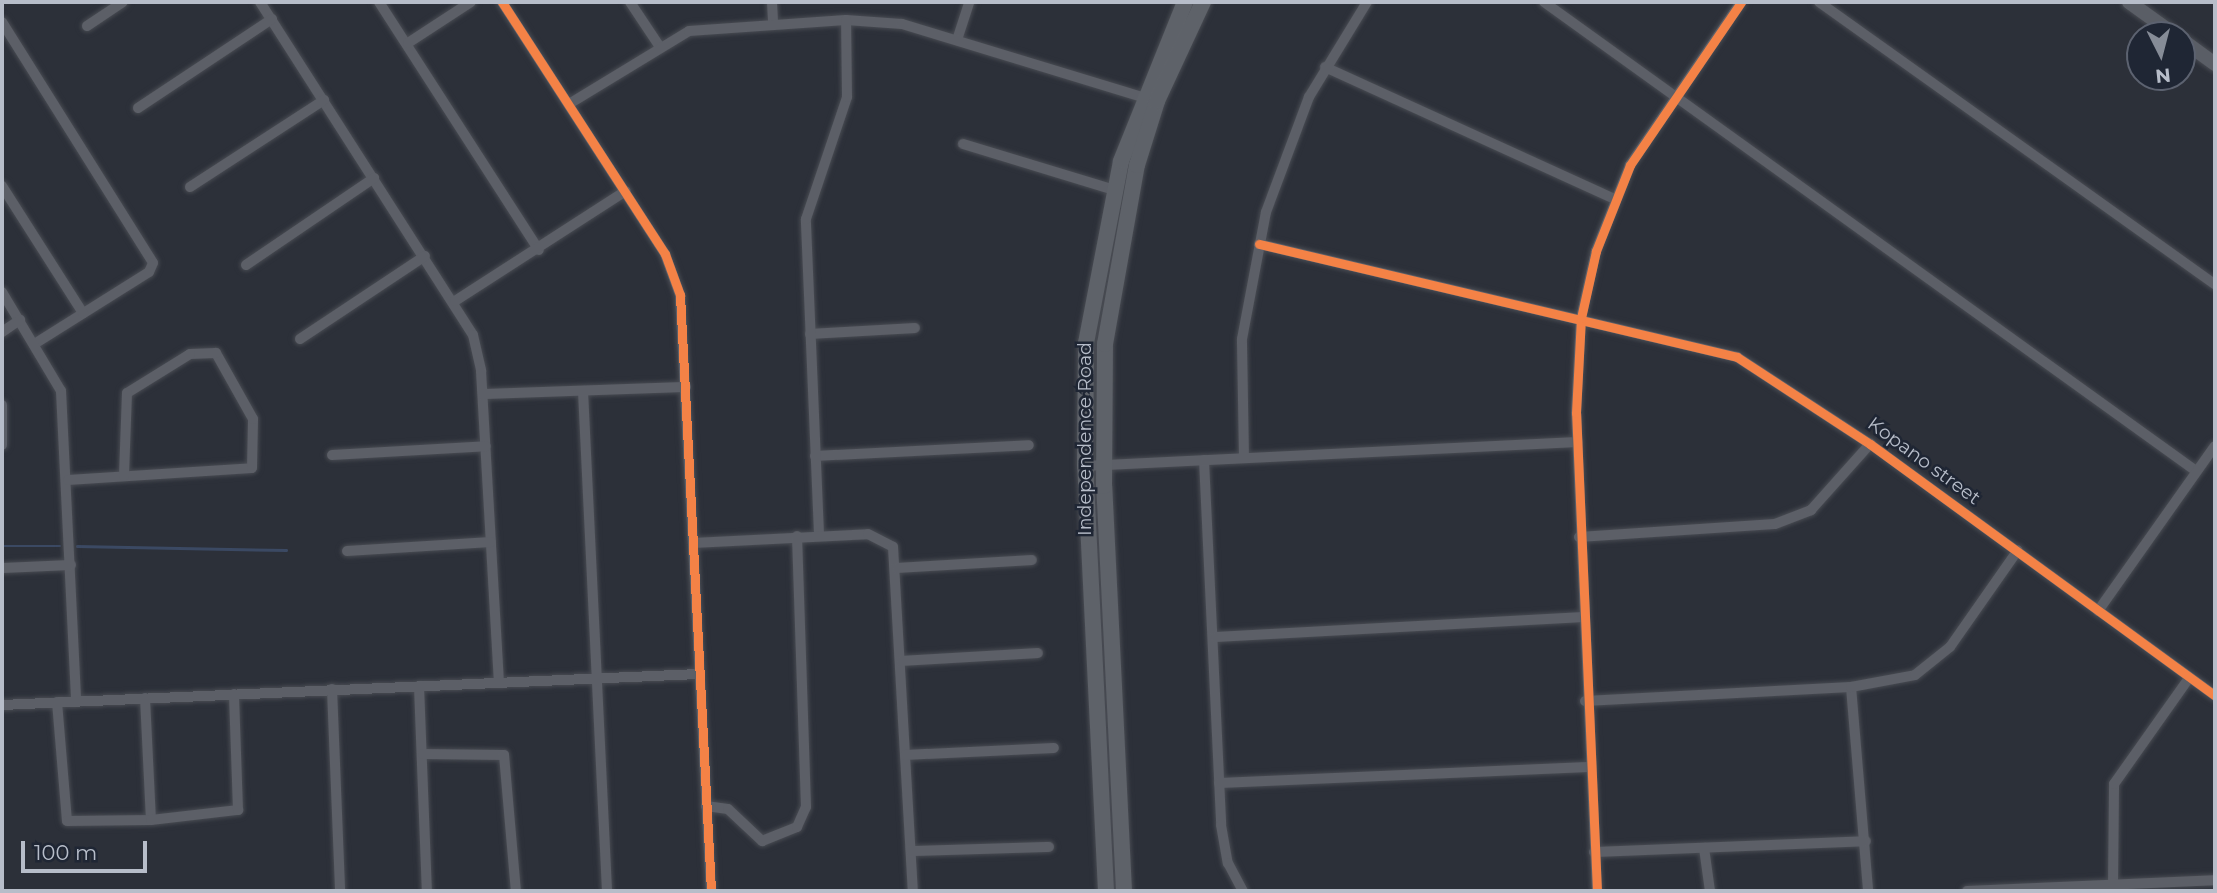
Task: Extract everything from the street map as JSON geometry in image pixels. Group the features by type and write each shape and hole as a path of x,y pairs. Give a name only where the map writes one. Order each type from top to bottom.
{"main road":[{"name":"Independence Road","path":"1106,891 1085,466 1086,343 1114,190 1185,2"},
{"name":"Independence Road","path":"1124,891 1103,464 1110,296 1149,99 1203,2"}],"street":[{"path":"87,26 123,2"},
{"path":"260,2 455,301 479,354 499,682"},
{"path":"379,2 408,43 539,250"},
{"path":"408,43 471,2"},
{"path":"502,2 626,191 675,275 686,387 711,891"},
{"path":"630,2 660,47"},
{"path":"772,2 773,23"},
{"path":"957,40 969,2"},
{"path":"1244,458 1242,339 1259,244 1275,184 1325,67 1367,2"},
{"path":"1544,2 2196,471"},
{"path":"1597,891 1584,701 1579,537 1577,442 1581,318 1614,199 1674,95 1741,2"},
{"path":"1819,2 2215,284"},
{"path":"2129,2 2155,21"},
{"path":"138,108 272,19"},
{"path":"569,104 660,47 704,27 846,20 902,24 1149,99"},
{"path":"819,534 807,212 847,97 846,20"},
{"path":"2,22 153,262 149,272 36,343"},
{"path":"2196,50 2215,64"},
{"path":"1325,67 1614,199"},
{"path":"190,187 324,100"},
{"path":"963,144 1114,190"},
{"path":"246,265 374,178"},
{"path":"2,186 83,313"},
{"path":"455,301 539,250 626,191"},
{"name":"Kopano street","path":"1259,244 1737,357 1870,444 2215,696"},
{"path":"300,339 425,256"},
{"path":"2,292 36,343 61,391 68,480 76,702"},
{"path":"2,332 20,320"},
{"path":"810,334 915,328"},
{"path":"68,480 252,468 253,419 216,353 190,354 127,393 124,476"},
{"path":"483,394 686,387"},
{"path":"583,391 607,891"},
{"path":"2,405 2,445"},
{"path":"1085,466 1577,442"},
{"path":"1579,537 1775,524 1811,510 1870,444"},
{"path":"815,456 1029,445"},
{"path":"332,455 486,446"},
{"path":"2098,611 2215,446"},
{"path":"1204,460 1216,637 1219,783 1227,863 1243,891"},
{"path":"693,543 819,534 878,536 893,547 897,568 913,891"},
{"path":"706,806 728,809 762,841 797,827 806,807 797,536"},
{"path":"347,551 491,542"},
{"path":"1584,701 1851,687 1915,675 1937,662 2018,550"},
{"path":"897,568 1032,560"},
{"path":"2,568 71,565"},
{"path":"1216,637 1583,618"},
{"path":"901,661 1038,653"},
{"path":"2,705 699,674"},
{"path":"2113,885 2112,789 2189,678"},
{"path":"419,686 427,891"},
{"path":"1851,687 1866,841 1868,891"},
{"path":"332,689 340,891"},
{"path":"57,702 67,821 151,820 238,810 234,694"},
{"path":"145,698 151,820"},
{"path":"905,755 1054,748"},
{"path":"423,754 504,755 516,891"},
{"path":"1219,783 1589,767"},
{"path":"1594,852 1866,841"},
{"path":"911,851 1049,846"},
{"path":"1704,848 1710,891"},
{"path":"1967,891 2215,880"}],"waterway":[{"path":"2,546 60,546"},
{"path":"77,546 286,550"}],"cycle path":[{"path":"502,2 665,254 680,295 711,891"},
{"path":"1597,891 1576,413 1581,318 1596,251 1630,165 1741,2"},
{"path":"1259,244 1737,357 1870,444 2215,696"}]}
